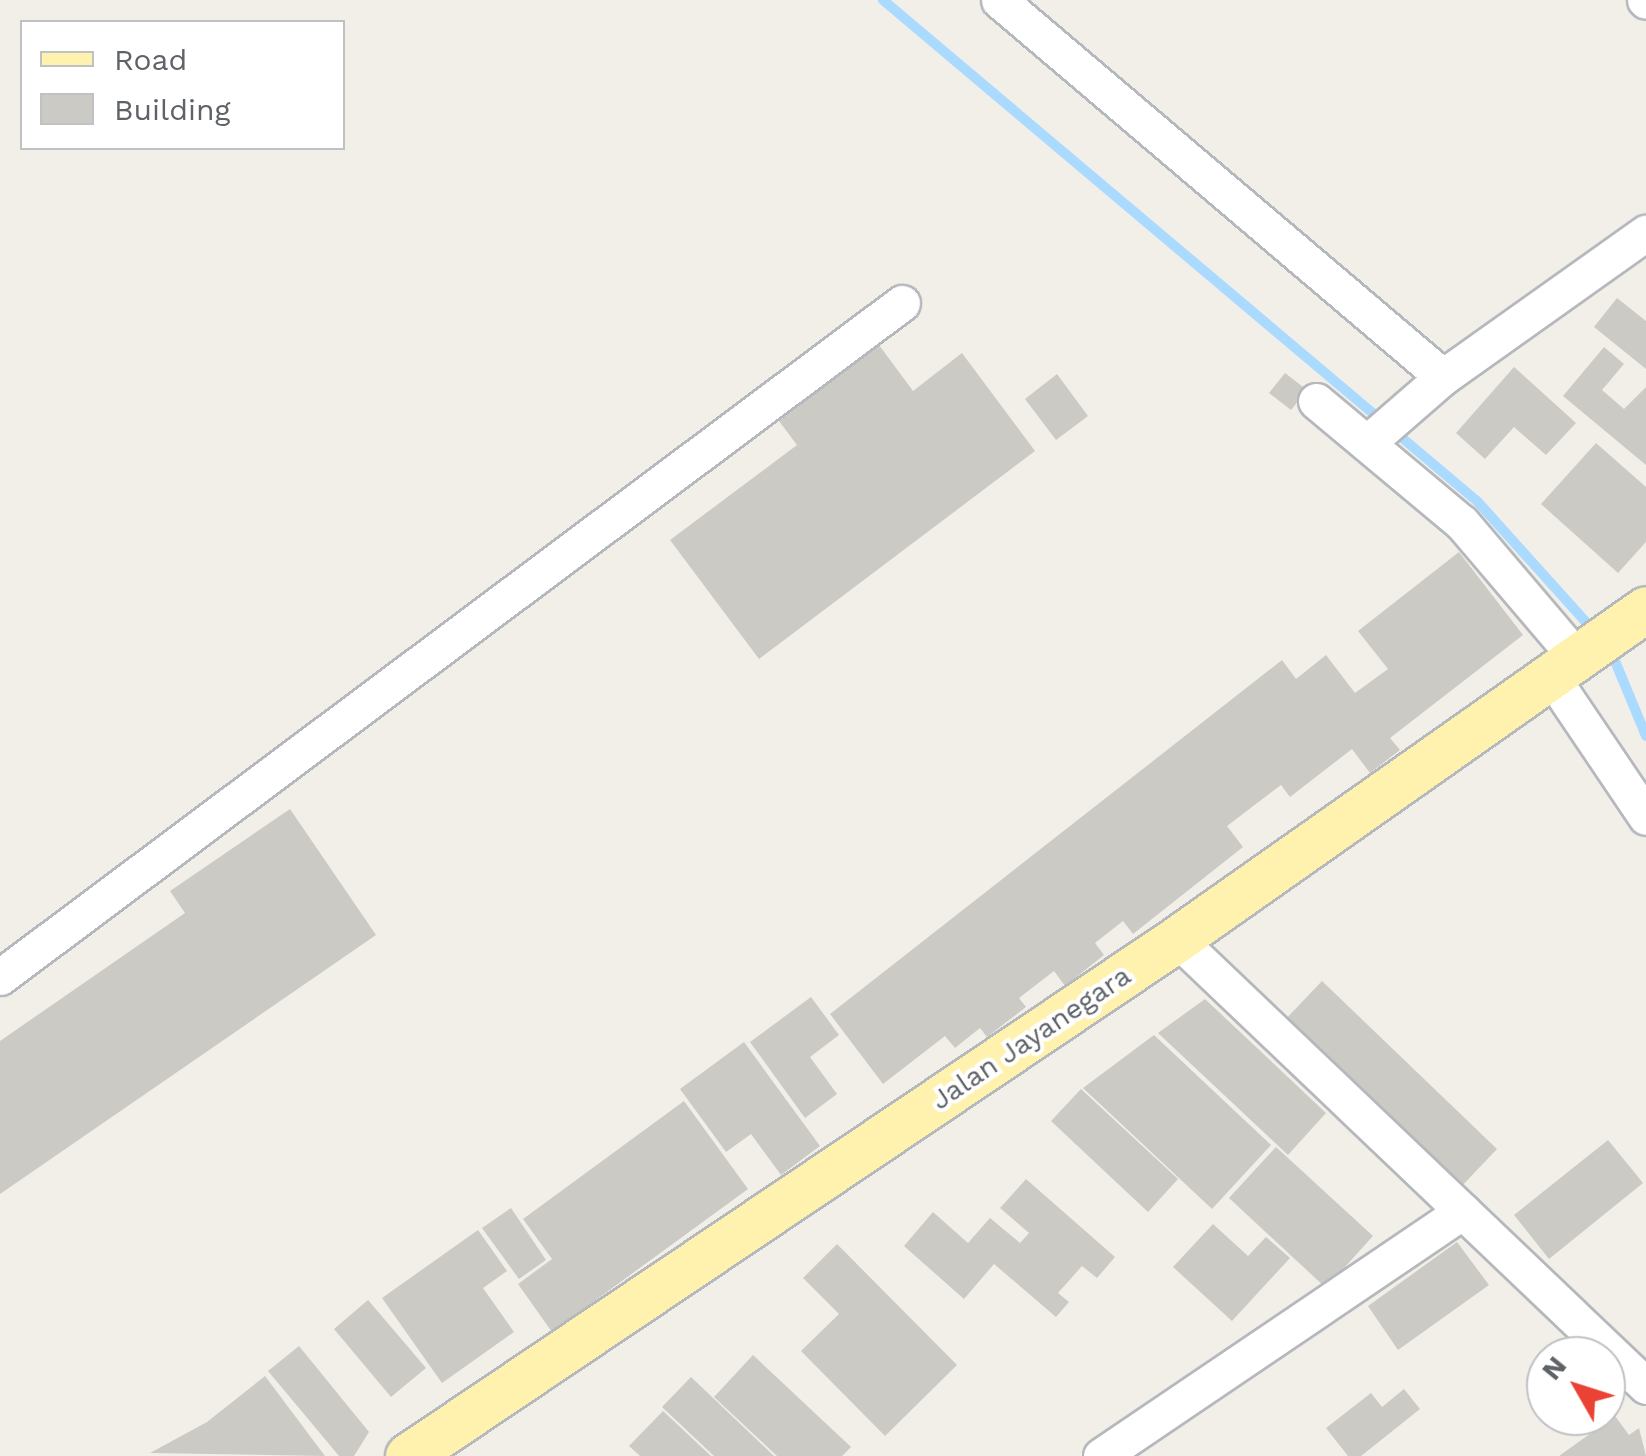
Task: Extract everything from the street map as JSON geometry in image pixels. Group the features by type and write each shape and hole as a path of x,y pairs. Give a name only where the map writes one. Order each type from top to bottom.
{"main road":[{"name":"Jalan Jayanegara","path":"408,1456 1178,939 1644,610"}],"street":[{"path":"998,0 1434,385"},
{"path":"1373,438 1434,385 1646,232"},
{"path":"0,977 902,304"},
{"path":"1316,401 1373,438 1462,523 1572,662 1646,817"},
{"path":"1178,939 1646,1386"},
{"path":"1101,1456 1463,1211"}],"building":[{"path":"1617,298 1646,321 1646,369 1594,327"},
{"path":"879,345 913,391 962,353 1035,451 759,659 670,540 797,445 779,421"},
{"path":"1604,347 1624,364 1602,390 1624,409 1646,387 1646,465 1563,396"},
{"path":"1514,367 1576,423 1546,455 1514,427 1485,459 1456,433"},
{"path":"1285,373 1307,390 1291,410 1269,393"},
{"path":"1057,374 1088,416 1056,440 1025,399"},
{"path":"1596,443 1646,487 1646,542 1618,573 1541,504"},
{"path":"1459,552 1523,635 1390,738 1400,750 1370,773 1352,749 1290,797 1281,785 1227,826 1243,847 1133,934 1123,921 1095,943 1104,955 1065,986 1054,971 1019,998 1026,1007 987,1037 980,1028 955,1048 945,1036 883,1084 830,1014 1282,660 1296,679 1326,655 1355,693 1388,669 1358,631"},
{"path":"290,809 376,935 0,1194 0,1041 185,913 170,891"},
{"path":"1322,981 1497,1149 1459,1189 1283,1022"},
{"path":"811,997 839,1035 810,1057 837,1094 805,1118 750,1042"},
{"path":"1205,999 1326,1113 1288,1155 1158,1033"},
{"path":"1154,1035 1271,1145 1212,1209 1083,1088"},
{"path":"744,1042 820,1146 781,1175 751,1134 726,1152 680,1089"},
{"path":"1081,1089 1178,1179 1148,1212 1051,1121"},
{"path":"684,1101 748,1189 552,1332 518,1284 552,1259 523,1219"},
{"path":"1608,1140 1643,1183 1549,1259 1514,1215"},
{"path":"1276,1147 1373,1236 1326,1288 1229,1198"},
{"path":"1026,1179 1115,1257 1097,1278 1082,1266 1058,1293 1069,1302 1056,1317 994,1264 964,1299 904,1246 933,1212 968,1243 990,1218 1020,1243 1029,1233 1000,1208"},
{"path":"511,1208 546,1260 519,1279 482,1228"},
{"path":"1213,1224 1248,1256 1266,1237 1290,1258 1232,1321 1173,1267"},
{"path":"478,1230 507,1271 483,1288 514,1332 442,1383 382,1298"},
{"path":"1457,1242 1489,1285 1398,1350 1368,1306"},
{"path":"837,1244 957,1365 885,1436 801,1351 839,1314 803,1278"},
{"path":"368,1300 426,1368 391,1397 334,1329"},
{"path":"299,1346 369,1432 354,1456 339,1456 268,1371"},
{"path":"753,1355 851,1447 842,1456 777,1456 714,1397"},
{"path":"265,1376 325,1456 150,1453 207,1422"},
{"path":"691,1377 774,1456 714,1456 662,1407"},
{"path":"1404,1389 1420,1409 1361,1456 1348,1456 1326,1428 1371,1393 1382,1407"},
{"path":"663,1411 711,1456 640,1456 629,1446"},
{"path":"1639,1428 1646,1456 1559,1456 1587,1436 1626,1436 1626,1431 1629,1435"}],"waterway":[{"path":"883,0 1477,501 1596,633"},
{"path":"1610,649 1646,736"}]}
